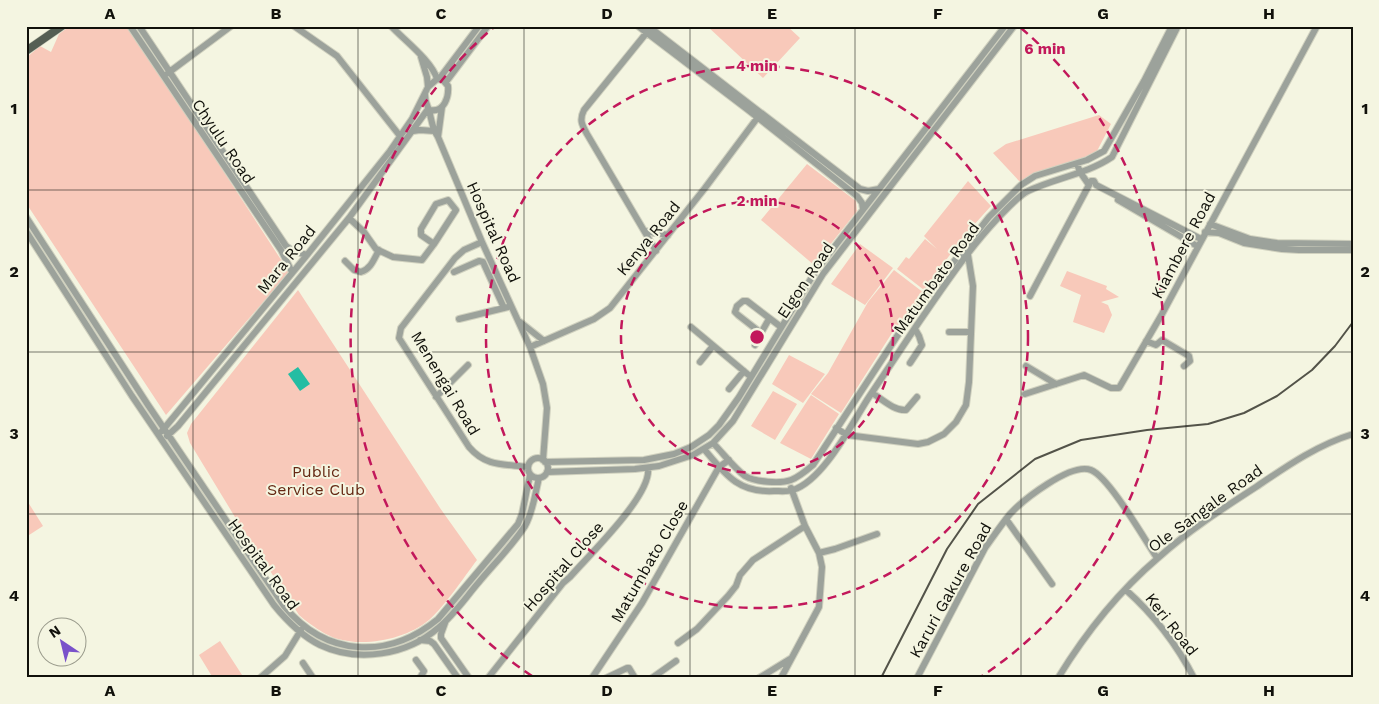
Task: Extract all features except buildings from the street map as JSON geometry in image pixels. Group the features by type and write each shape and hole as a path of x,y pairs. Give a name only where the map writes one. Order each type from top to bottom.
{"main road":[{"path":"26,51 62,26"},
{"path":"26,44 38,42"}],"street":[{"name":"Chyulu Road","path":"130,26 167,73 286,246 292,251 307,255"},
{"name":"Chyulu Road","path":"138,26 281,250 292,272"},
{"path":"167,73 231,26"},
{"path":"294,26 337,56 400,136"},
{"path":"390,26 429,62 441,80"},
{"name":"Mara Road","path":"441,80 479,26"},
{"name":"Mara Road","path":"166,432 400,136 412,119 427,90 441,80 488,26"},
{"path":"638,26 648,29 860,189 868,191 879,188"},
{"name":"Elgon Road","path":"544,461 632,461 674,454 691,447 709,435 728,414 809,281 1005,26"},
{"name":"Elgon Road","path":"547,472 648,468 677,462 713,443 733,421 823,274 1014,26"},
{"name":"Matumbato Road","path":"791,491 816,474 847,435 915,328 968,255 997,220 1026,192 1090,169 1112,157 1130,114 1172,26"},
{"name":"Matumbato Road","path":"789,481 813,465 907,321 989,217 1021,185 1035,176 1077,164 1104,150 1130,114 1178,26"},
{"name":"Kiambere Road","path":"1025,394 1087,375 1111,388 1119,388 1317,26"},
{"path":"648,29 584,110 581,122 656,251"},
{"path":"413,131 434,131 425,101 428,77 421,56"},
{"name":"Mara Road","path":"438,137 442,107 447,98 448,91 441,80"},
{"path":"429,110 436,111 442,107"},
{"name":"Mara Road","path":"160,437 183,419 349,218 429,110"},
{"path":"760,115 857,196 862,203 863,209"},
{"name":"Kenya Road","path":"530,347 594,319 610,308 706,188 760,115"},
{"name":"Hospital Road","path":"434,131 508,307 518,320 530,347 543,384 547,401 544,461"},
{"path":"1030,296 1092,184 1087,160"},
{"path":"1077,164 1080,172 1092,184 1197,246"},
{"path":"1092,184 1201,239"},
{"path":"1021,185 1026,192"},
{"path":"349,218 379,250 393,257 422,260 434,244 456,210 448,200 436,204 421,229 421,235 434,244"},
{"name":"Hospital Road","path":"26,217 166,432 284,606 302,629 346,646 377,647 405,641 428,628 438,619 518,524 522,514 530,475"},
{"path":"1210,224 1250,239 1353,250"},
{"name":"Hospital Road","path":"26,231 160,437 274,605 284,617 321,645 334,650 356,654 392,652 410,646 437,629 447,620 525,525 539,478"},
{"path":"645,232 668,235"},
{"path":"1205,232 1219,233 1244,243 1299,250 1353,244"},
{"name":"Menengai Road","path":"482,242 464,250 430,288 400,331 401,342 476,456 487,462 528,466"},
{"path":"344,261 354,270 361,272 372,265 379,250"},
{"path":"836,428 847,435 918,444 944,434 956,422 966,405 973,286 968,255"},
{"path":"454,272 479,261 483,262 508,307 458,319"},
{"path":"761,333 735,312 737,306 743,301 747,301 781,327"},
{"path":"755,345 769,319"},
{"path":"518,320 544,341"},
{"path":"907,321 915,328 922,345 910,363"},
{"path":"691,327 751,377"},
{"path":"949,332 971,332"},
{"path":"1146,341 1156,345 1162,340 1189,356 1190,361 1184,366"},
{"path":"700,362 713,346"},
{"path":"890,346 899,353"},
{"path":"436,397 468,365"},
{"path":"1026,366 1056,384"},
{"path":"729,389 744,372"},
{"path":"866,383 895,408 902,410 906,410 916,397"},
{"name":"Ole Sangale Road","path":"1058,678 1087,634 1157,558 1209,518 1288,466 1322,446 1353,434"},
{"path":"713,443 747,477 756,481 789,481 805,526 820,552 822,567 819,606 782,678"},
{"path":"826,445 835,450"},
{"path":"704,449 726,475 739,486 761,492 791,491"},
{"path":"534,459 544,461 548,467 544,476 539,478 530,475 528,466 534,459"},
{"name":"Matumbato Close","path":"592,678 642,603 719,467 729,460"},
{"name":"Hospital Close","path":"488,678 563,583 631,508 647,480 648,468"},
{"name":"Karuri Gakure Road","path":"917,678 986,548 1006,519 1012,512 1048,484 1076,469 1090,469 1105,481 1157,558"},
{"path":"1006,519 1052,584"},
{"path":"678,644 697,629 728,596 736,586 740,575 753,560 805,526"},
{"path":"820,552 835,550 877,534"},
{"name":"Keri Road","path":"1126,590 1155,620 1174,645 1194,678"},
{"path":"447,620 442,628 441,638 469,678"},
{"path":"260,678 280,662 302,629"},
{"path":"420,640 430,641 434,644 458,678"},
{"path":"759,678 791,659"},
{"path":"416,660 424,671 420,678"},
{"path":"652,678 676,661"},
{"path":"303,663 313,678"},
{"path":"606,678 627,668 629,668 635,678"}],"green space":[{"path":"70,26 129,26 289,272 166,415 26,203 26,58 40,46 51,52 59,34"},
{"path":"707,26 787,26 800,38 763,78"},
{"path":"1099,115 1111,124 1096,153 1020,182 993,153 1006,144"},
{"path":"807,164 856,201 857,211 814,265 761,220"},
{"path":"968,181 991,206 963,237 924,290 897,269 906,257 909,259 925,239 937,249 924,236"},
{"path":"860,244 893,268 865,305 831,284"},
{"path":"894,270 924,293 892,333 841,413 811,394 828,373 868,302"},
{"path":"1067,271 1107,286 1106,289 1119,297 1101,302 1108,305 1112,315 1104,333 1073,322 1081,295 1060,286"},
{"name":"Public Service Club","path":"298,290 440,508 477,560 448,599 429,620 409,632 385,640 361,642 338,639 323,632 299,615 238,522 190,443 187,433 191,424"},
{"path":"789,355 825,374 803,403 772,384"},
{"path":"773,391 797,404 775,440 751,426"},
{"path":"811,395 839,414 811,459 780,443"},
{"path":"26,499 43,526 26,537"},
{"path":"220,641 244,678 213,678 199,655"}],"water":[{"path":"298,367 310,384 300,391 288,374"}],"railway":[{"path":"881,678 947,549 978,504 1035,459 1081,440 1147,430 1208,424 1244,413 1277,396 1312,370 1335,346 1353,322"}]}
